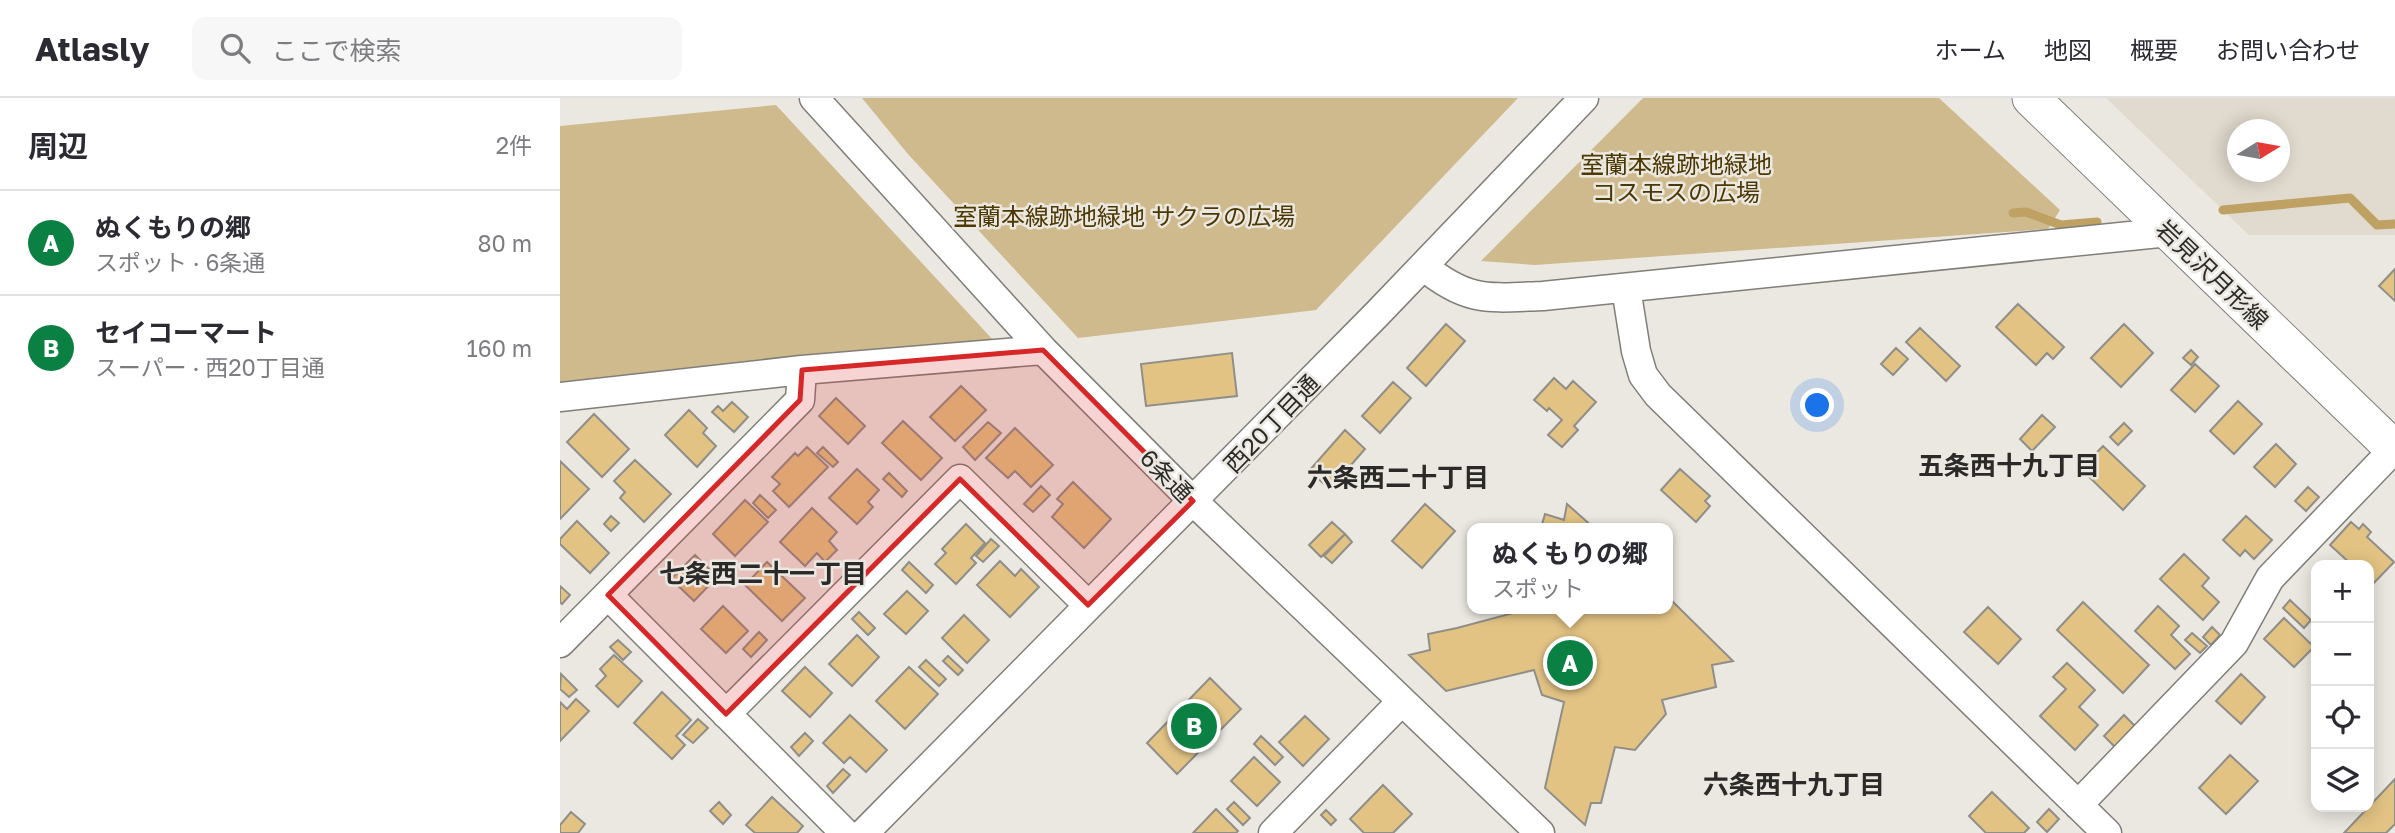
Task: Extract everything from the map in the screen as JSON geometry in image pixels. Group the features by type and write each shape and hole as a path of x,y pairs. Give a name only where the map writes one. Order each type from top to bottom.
{"main road":[{"name":"岩見沢月形線","path":"2031,98 2395,449"}],"street":[{"name":"6条通","path":"814,98 1043,350 1193,501 1540,833"},
{"name":"西20丁目通","path":"864,833 1193,501 1584,98"},
{"path":"1423,266 1443,282 1471,295 1492,298 1543,296 2169,232"},
{"path":"1626,288 1636,351 1643,375 1658,395 2107,833"},
{"path":"560,397 802,370 1043,350"},
{"path":"560,643 800,400 802,370"},
{"path":"2078,805 2234,643 2270,578 2395,449"},
{"path":"726,714 960,479 1088,605"},
{"path":"608,595 845,833"},
{"path":"1273,833 1402,701"}],"highlighted area":[{"path":"1043,350 1193,501 1088,605 960,479 726,714 608,595 800,400 802,370"}],"shaded area":[{"path":"2106,98 2395,98 2395,235 2249,235"}],"green space":[{"name":"室蘭本線跡地緑地 サクラの広場","path":"862,98 1518,98 1316,310 1078,338 907,153"},
{"name":"室蘭本線跡地緑地 コスモスの広場","path":"1643,98 1939,98 2060,210 2048,229 1535,265 1481,261"},
{"path":"776,105 994,341 560,385 560,126"}],"building":[{"path":"2395,269 2395,301 2379,286"},
{"path":"2018,304 2064,347 2053,359 2047,353 2036,365 1996,327"},
{"path":"1446,324 1465,341 1426,386 1407,368"},
{"path":"2124,324 2153,353 2121,387 2091,358"},
{"path":"1920,328 1960,366 1946,381 1906,342"},
{"path":"1896,348 1908,359 1893,375 1881,364"},
{"path":"2191,350 2198,357 2191,365 2183,358"},
{"path":"1232,353 1237,396 1146,406 1141,364"},
{"path":"2195,364 2219,386 2195,412 2171,390"},
{"path":"1554,378 1566,389 1573,381 1596,402 1574,426 1578,430 1562,447 1548,435 1562,420 1549,408 1547,411 1534,400"},
{"path":"1393,382 1411,398 1380,433 1362,416"},
{"path":"961,386 986,410 955,441 930,417"},
{"path":"836,398 865,426 848,444 819,416"},
{"path":"2238,401 2262,424 2234,454 2210,431"},
{"path":"732,402 748,417 734,432 712,412 718,406 723,411"},
{"path":"689,410 707,428 703,433 716,446 697,467 665,435"},
{"path":"594,414 629,449 602,477 567,442"},
{"path":"2042,415 2055,427 2032,451 2020,439"},
{"path":"903,421 942,458 921,480 882,443"},
{"path":"988,422 1001,433 975,460 963,447"},
{"path":"2124,423 2132,431 2118,445 2110,437"},
{"path":"1015,428 1053,465 1031,487 1015,471 1008,478 986,458"},
{"path":"1345,430 1365,449 1330,489 1309,471"},
{"path":"2276,444 2296,464 2275,487 2254,467"},
{"path":"2103,446 2145,486 2123,510 2081,469"},
{"path":"807,447 828,467 789,507 773,491 780,484 772,477 795,453 798,456"},
{"path":"823,447 838,462 833,467 817,453"},
{"path":"635,460 671,494 644,522 620,498 625,492 614,481"},
{"path":"560,461 589,489 560,519"},
{"path":"857,469 879,490 868,502 873,507 857,524 829,498"},
{"path":"1680,469 1710,496 1705,501 1710,506 1696,522 1661,490"},
{"path":"889,473 907,491 902,497 883,479"},
{"path":"1073,482 1111,519 1084,548 1052,517 1063,504 1057,499"},
{"path":"1041,486 1050,495 1033,512 1024,504"},
{"path":"2308,487 2319,497 2306,511 2295,501"},
{"path":"760,495 776,510 768,518 753,503"},
{"path":"745,500 768,522 735,556 713,534"},
{"path":"1425,504 1455,531 1422,568 1392,541"},
{"path":"1567,504 1588,523 1542,523 1545,514 1564,520"},
{"path":"812,508 837,532 829,541 837,550 825,562 817,553 805,566 780,542"},
{"path":"611,516 619,523 611,531 604,524"},
{"path":"2246,516 2272,540 2254,559 2245,550 2240,556 2223,540"},
{"path":"577,521 609,553 590,573 560,544 560,539"},
{"path":"1332,522 1345,534 1321,557 1309,545"},
{"path":"2351,522 2359,529 2363,524 2371,532 2367,537 2394,562 2374,583 2374,560 2346,560 2330,545"},
{"path":"966,524 985,543 971,558 976,563 956,584 935,564 946,553 942,549"},
{"path":"1345,534 1352,542 1332,563 1324,556"},
{"path":"991,539 999,546 983,562 976,556"},
{"path":"2184,554 2209,578 2202,586 2219,602 2203,620 2160,579"},
{"path":"695,555 717,577 694,601 671,579"},
{"path":"1000,561 1015,576 1021,569 1039,587 1010,617 977,585"},
{"path":"767,562 805,598 782,621 745,585"},
{"path":"909,562 933,585 926,593 902,570"},
{"path":"560,586 570,595 562,604 560,602"},
{"path":"907,591 928,611 906,634 884,614"},
{"path":"2290,600 2311,620 2304,628 2283,608"},
{"path":"1673,602 1733,661 1712,665 1716,687 1662,700 1666,714 1635,750 1615,747 1601,803 1591,803 1585,825 1545,788 1564,702 1542,695 1534,670 1446,691 1409,655 1430,650 1428,634 1510,614 1673,614"},
{"path":"2083,602 2149,665 2123,693 2057,630"},
{"path":"723,606 748,631 726,653 701,629"},
{"path":"2158,606 2179,626 2171,635 2190,654 2175,669 2135,631"},
{"path":"1988,607 2021,639 1998,664 1964,632"},
{"path":"859,612 875,628 868,635 852,619"},
{"path":"964,615 989,640 967,663 942,638"},
{"path":"2284,618 2311,644 2311,650 2294,667 2264,639"},
{"path":"2212,627 2220,635 2211,645 2203,637"},
{"path":"759,632 767,640 751,657 743,649"},
{"path":"2192,633 2207,646 2200,653 2185,640"},
{"path":"857,635 879,657 852,686 829,664"},
{"path":"618,640 631,652 623,660 610,647"},
{"path":"614,655 642,681 618,707 596,686 606,676 600,669"},
{"path":"948,656 963,670 958,675 943,661"},
{"path":"926,660 946,679 939,686 919,667"},
{"path":"2067,663 2095,690 2079,707 2098,725 2075,750 2040,716 2066,689 2053,677"},
{"path":"805,667 832,693 810,717 782,691"},
{"path":"909,667 938,694 905,729 876,701"},
{"path":"561,674 577,690 569,697 560,689"},
{"path":"2241,674 2265,697 2241,724 2216,701"},
{"path":"1210,678 1241,709 1177,774 1147,743"},
{"path":"662,692 691,720 676,736 685,745 672,759 634,723"},
{"path":"576,699 589,711 560,741 560,702 567,709"},
{"path":"850,715 887,750 866,772 850,757 844,763 823,743"},
{"path":"2124,715 2135,726 2115,747 2104,736"},
{"path":"1305,716 1329,739 1303,766 1279,742"},
{"path":"698,719 708,728 693,743 683,735"},
{"path":"805,733 813,741 799,756 791,747"},
{"path":"1261,736 1283,757 1275,765 1254,744"},
{"path":"2230,755 2258,781 2226,814 2199,788"},
{"path":"1254,757 1280,782 1257,806 1231,781"},
{"path":"843,769 850,775 833,793 827,786"},
{"path":"2395,779 2395,824 2386,833 2344,833 2364,812 2374,812 2374,801"},
{"path":"1383,785 1412,814 1393,833 1364,833 1350,819"},
{"path":"1992,792 2029,828 2024,833 1986,833 1969,816"},
{"path":"772,797 803,826 797,833 755,833 746,825"},
{"path":"719,802 731,815 723,824 710,811"},
{"path":"1234,802 1250,818 1243,825 1227,809"},
{"path":"1216,809 1238,831 1193,833"},
{"path":"2049,809 2059,819 2047,832 2037,822"},
{"path":"1326,810 1336,820 1331,825 1321,815"},
{"path":"571,812 585,824 578,833 560,833 560,825"}],"waterway":[{"path":"2223,210 2350,198 2377,225 2395,224"},
{"path":"2013,213 2026,212 2061,225 2097,222"}],"place":[{"name":"ぬくもりの郷","path":"1570,663"},
{"name":"セイコーマート","path":"1194,726"}],"district":[{"name":"五条西十九丁目","path":"2009,465"},
{"name":"六条西二十丁目","path":"1398,477"},
{"name":"七条西二十一丁目","path":"763,573"},
{"name":"六条西十九丁目","path":"1794,784"}]}
